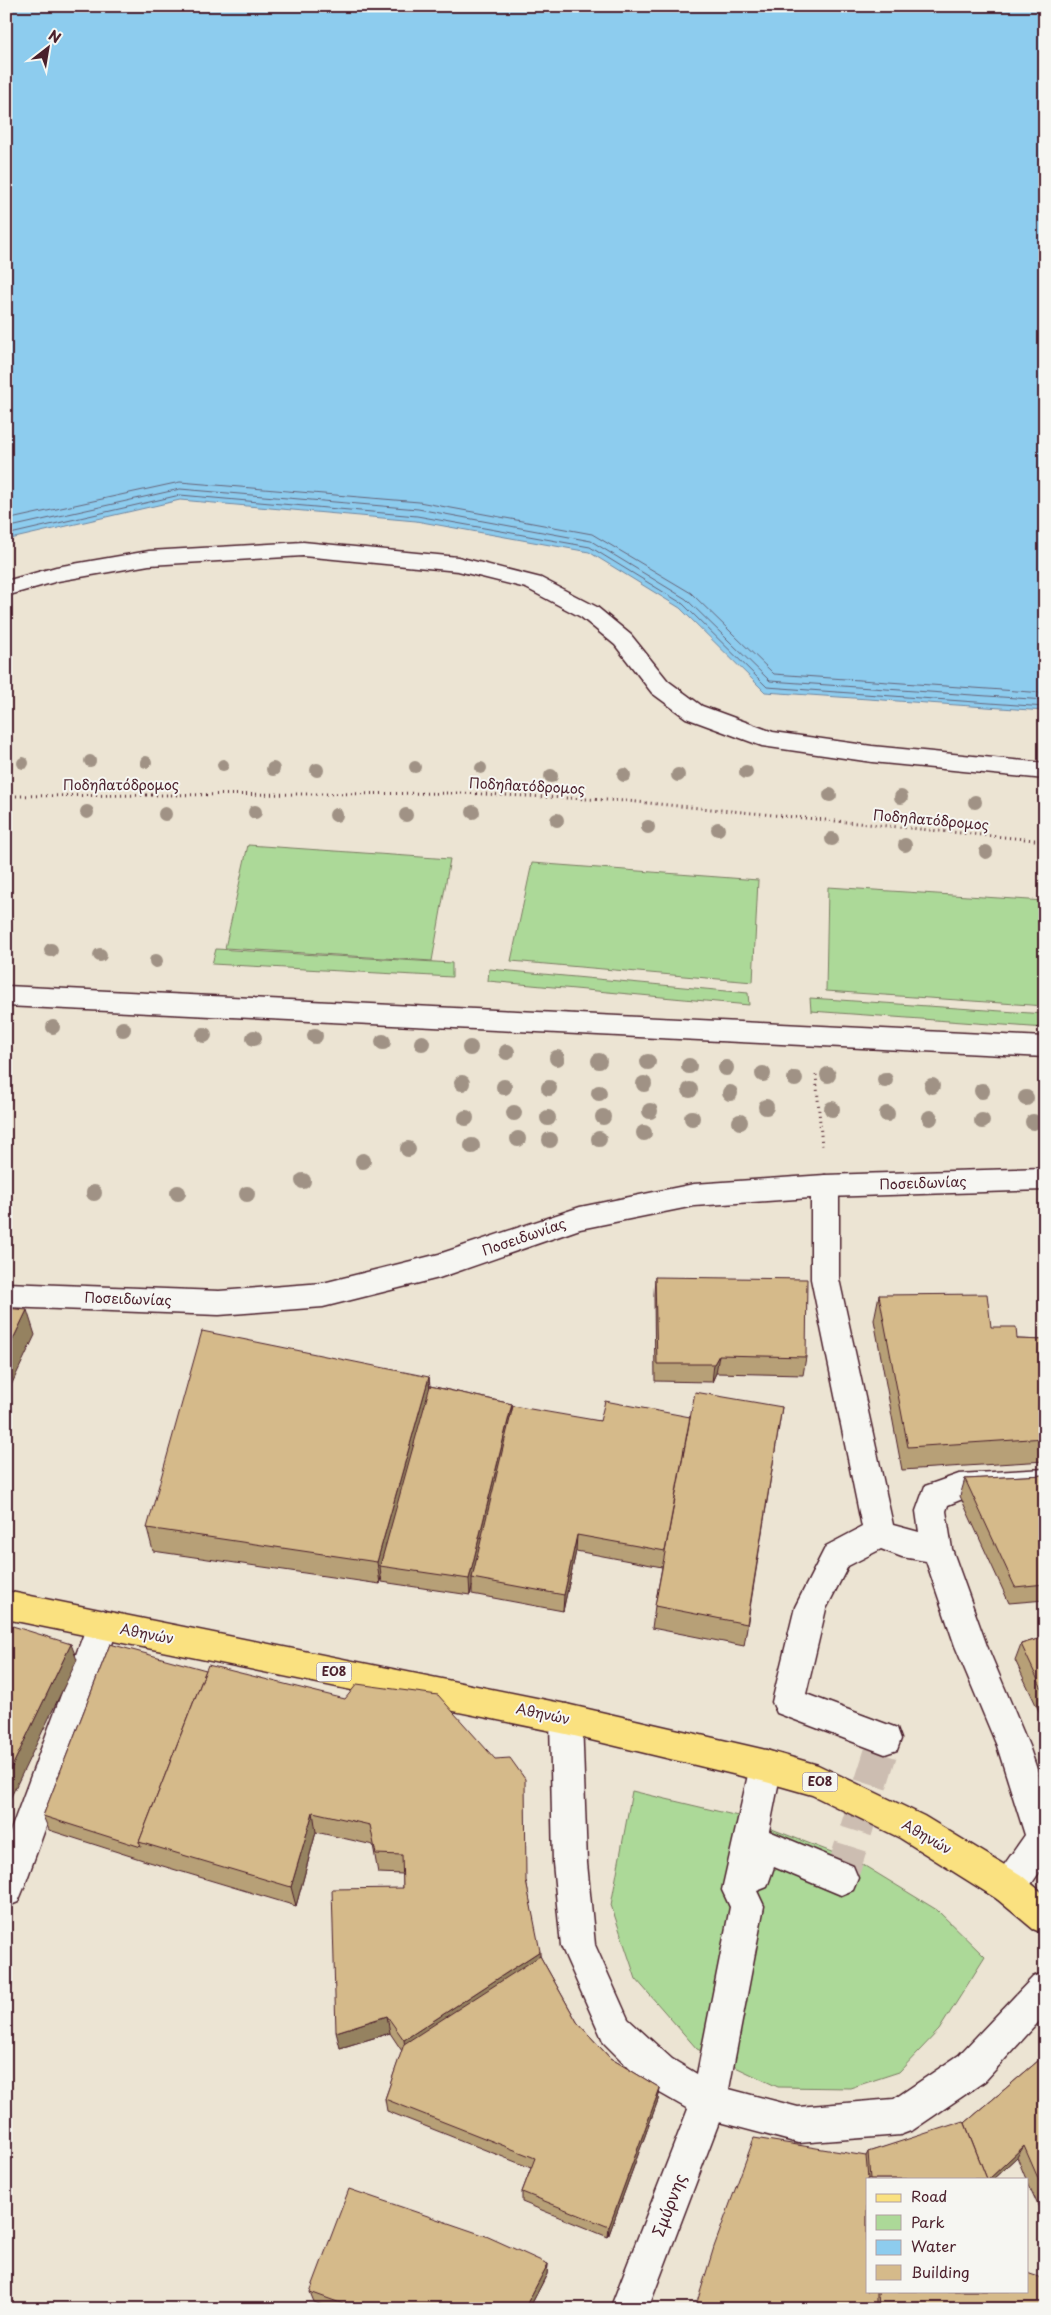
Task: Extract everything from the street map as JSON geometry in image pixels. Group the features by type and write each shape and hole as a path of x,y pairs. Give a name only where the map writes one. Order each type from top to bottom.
{"main road":[{"name":"Αθηνών","path":"6,1605 566,1719 766,1766 818,1781 904,1823 1009,1887 1045,1917"}],"street":[{"path":"6,589 56,574 148,558 303,549 458,564 533,583 589,612 622,640 660,687 694,712 770,740 872,754 1045,771"},
{"path":"6,996 1045,1047"},
{"name":"Ποσειδωνίας","path":"6,1295 219,1303 322,1295 439,1266 580,1218 694,1195 825,1186 1045,1180"},
{"path":"825,1186 825,1279 879,1534"},
{"path":"1009,1887 1044,1838 1013,1746 972,1646 937,1549 932,1511 936,1496 959,1488 1045,1482"},
{"path":"885,1739 788,1702 811,1607 837,1556 879,1534 902,1543 937,1549"},
{"path":"6,1890 103,1625"},
{"path":"566,1719 570,1863 578,1946 616,2031 659,2072 709,2101 798,2125 900,2118 972,2068 1045,1989"},
{"path":"747,1906 739,1890 766,1766"},
{"name":"Σμύρνης","path":"629,2309 709,2101 747,1906 762,1845 841,1878"}],"path":[{"name":"Ποδηλατόδρομος","path":"6,796 463,793 627,801 1045,841"},
{"path":"812,1035 825,1186"}],"green space":[{"path":"248,845 450,859 432,961 225,948"},
{"path":"532,863 758,880 753,982 511,961"},
{"path":"828,887 1045,901 1045,1006 826,991"},
{"path":"216,949 452,963 452,977 212,964"},
{"path":"489,969 748,993 749,1005 488,981"},
{"path":"810,998 1045,1014 1045,1028 811,1011"},
{"path":"632,1791 738,1816 860,1863 937,1910 985,1957 939,2030 899,2072 850,2088 778,2087 697,2049 636,1979 611,1905"}],"water":[{"path":"6,6 1045,6 1045,711 765,692 680,608 589,552 416,521 180,500 6,540"}],"building":[{"path":"655,1277 807,1279 806,1357 719,1355 714,1364 657,1364"},
{"path":"987,1294 991,1327 1016,1327 1017,1339 1045,1340 1045,1438 908,1447 879,1295"},
{"path":"6,1308 27,1310 6,1354"},
{"path":"202,1331 429,1377 377,1562 147,1528"},
{"path":"430,1386 512,1404 469,1579 380,1566"},
{"path":"695,1392 782,1407 747,1624 655,1606"},
{"path":"605,1401 690,1417 665,1551 577,1535 564,1595 472,1578 513,1406 600,1421"},
{"path":"1045,1475 1045,1584 1015,1587 965,1479"},
{"path":"6,1624 71,1644 6,1779"},
{"path":"1045,1637 1045,1695 1021,1644"},
{"path":"110,1644 206,1670 139,1842 141,1847 43,1816"},
{"path":"208,1665 345,1699 357,1684 438,1695 495,1759 510,1758 525,1779 526,1881 540,1951 404,2040 387,2016 336,2032 332,1889 403,1888 402,1855 376,1854 370,1825 313,1812 291,1887 139,1842"},
{"path":"540,1956 577,2022 610,2058 660,2088 609,2227 522,2192 535,2158 385,2099 404,2044"},
{"path":"1045,2055 1045,2194 1024,2146 990,2178 987,2178 965,2123"},
{"path":"964,2121 987,2178 870,2178 868,2152"},
{"path":"754,2138 866,2156 868,2178 866,2178 866,2292 876,2292 875,2309 695,2309 714,2247"},
{"path":"349,2189 486,2236 548,2264 524,2309 357,2309 310,2292"},
{"path":"1028,2273 1045,2279 1045,2309 879,2309 878,2292 1028,2292"}],"tunnel":[{"path":"841,1878 885,1739"}]}
